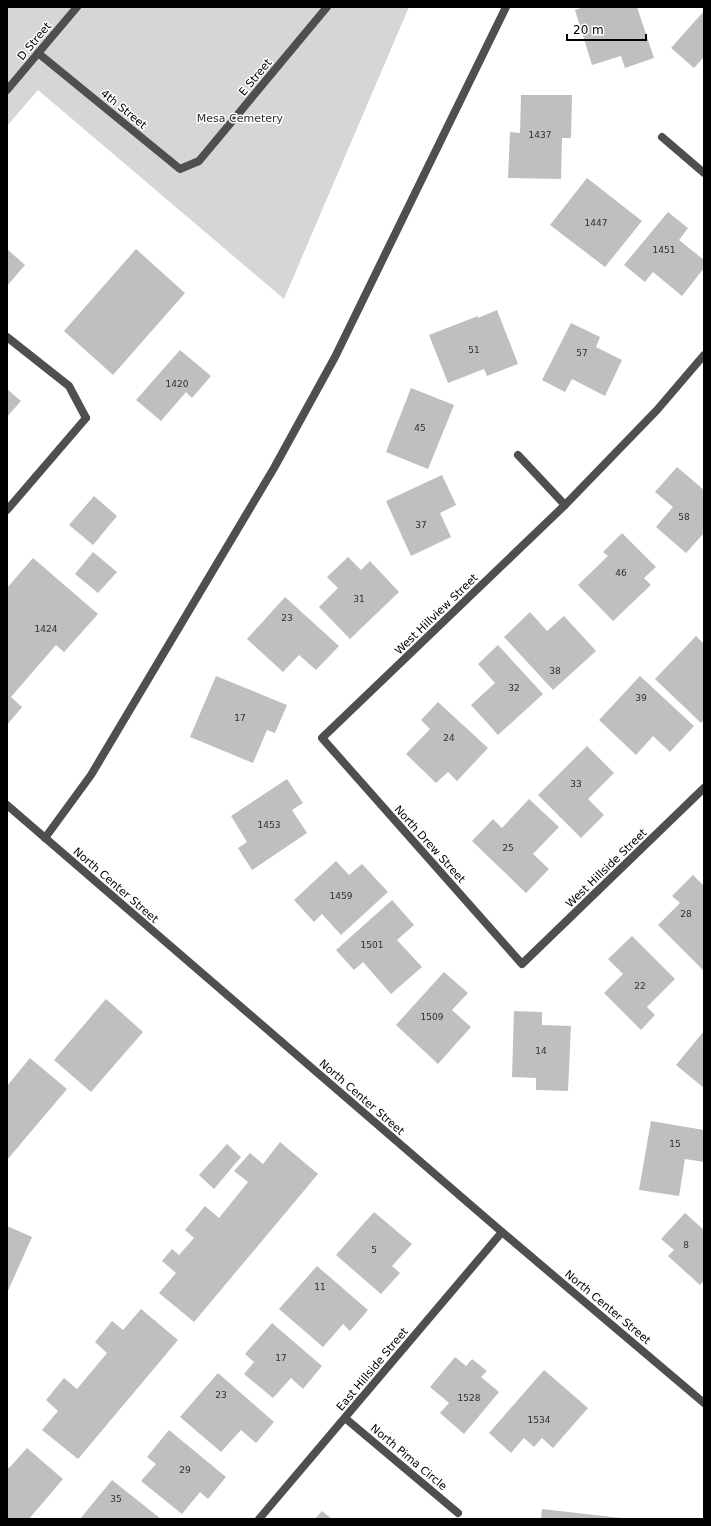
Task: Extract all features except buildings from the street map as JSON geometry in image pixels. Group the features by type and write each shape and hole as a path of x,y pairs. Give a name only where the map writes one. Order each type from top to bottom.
{"street":[{"name":"D Street","path":"7,90 77,7"},
{"name":"E Street","path":"199,161 327,7"},
{"path":"45,838 91,775 274,468 316,392 352,322 506,7"},
{"name":"4th Street","path":"38,54 180,169 199,161"},
{"path":"662,137 704,173"},
{"path":"7,337 69,386 86,418 7,510"},
{"name":"West Hillview Street","path":"322,738 565,505 657,410 704,355"},
{"path":"518,455 565,505"},
{"name":"North Drew Street","path":"322,738 522,964"},
{"name":"West Hillside Street","path":"522,964 704,788"},
{"name":"North Center Street","path":"7,805 502,1232 704,1403"},
{"name":"East Hillside Street","path":"259,1519 502,1232"},
{"name":"North Pima Circle","path":"345,1418 458,1513"}],"green space":[{"name":"Mesa Cemetery","path":"7,7 409,7 284,299 38,90 7,126"}]}
